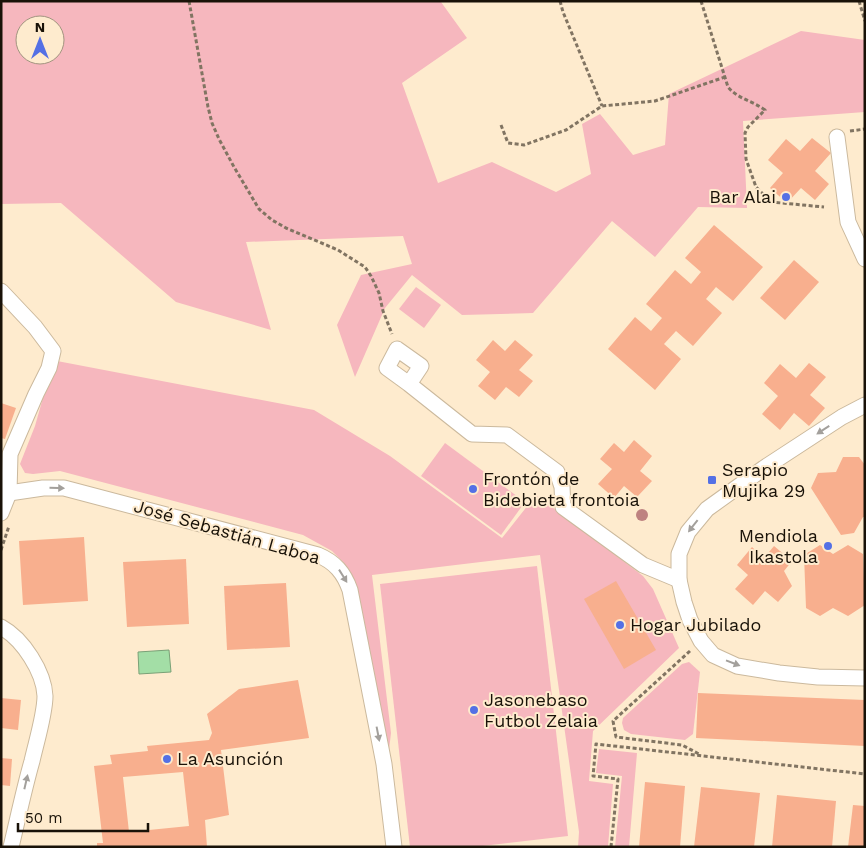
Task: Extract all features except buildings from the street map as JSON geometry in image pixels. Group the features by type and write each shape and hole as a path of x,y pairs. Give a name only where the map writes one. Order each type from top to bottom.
{"street":[{"path":"837,137 848,222 865,259"},
{"path":"1,291 35,327 53,351 49,368 10,454 9,493 6,516"},
{"path":"409,384 421,366 397,349 387,368 472,434 507,435 557,472 562,487 562,507 643,564 679,580"},
{"path":"865,405 842,417 764,468 706,509 688,532 679,554 679,580 690,620 701,641 713,654 737,666 779,673 865,678"},
{"name":"José Sebastián Laboa","path":"9,493 43,488 64,488 318,555 335,564 346,580 350,590 384,764 394,847"},
{"path":"1,627 12,634 32,659 41,676 45,696 11,847"}],"path":[{"path":"189,1 212,123 234,167 259,209 272,220 338,250 365,267 379,293 383,311 390,325 397,349"},
{"path":"560,1 602,106"},
{"path":"701,1 728,87 733,93 765,110 745,133 746,159 756,187 770,202 824,207"},
{"path":"859,1 865,21"},
{"path":"501,126 508,143 524,145 566,130 602,106 655,101 724,77"},
{"path":"1,550 8,528 6,516"},
{"path":"701,641 613,721 616,737 682,745 701,756"},
{"path":"611,847 618,779 593,776 596,744 865,774"}],"shaded area":[{"path":"1,1 442,1 467,38 402,83 438,183 492,162 556,192 591,174 582,124 600,114 633,155 665,145 669,94 801,31 865,40 865,112 743,121 747,208 698,207 655,257 612,221 533,313 462,315 412,275 385,308 355,377 337,325 361,275 412,264 403,236 246,242 271,330 176,302 61,203 1,204"},
{"path":"416,287 441,305 424,328 399,309"},
{"path":"57,361 314,410 390,456 502,538 536,495 643,576 653,589 679,648 593,731 589,781 613,784 608,847 578,847 579,832 540,555 372,575 391,733 389,750 358,602 344,563 332,551 303,535 60,471 25,473 20,464 35,426 48,380"},
{"name":"Frontón de Bidebieta frontoia","path":"445,443 525,502 501,535 421,476"},
{"name":"Jasonebaso Futbol Zelaia","path":"537,566 568,836 474,847 410,847 380,584"},
{"path":"169,650 171,672 139,674 138,652"},
{"path":"689,662 700,672 693,734 685,740 631,734 624,730 623,718 682,664"},
{"path":"599,749 637,753 629,847 615,847 622,776 596,773"}],"place":[{"name":"Bar Alai","path":"786,197"},
{"name":"Serapio Mujika 29","path":"712,480"},
{"name":"Frontón de Bidebieta frontoia","path":"473,489"},
{"name":"Mendiola Ikastola","path":"828,546"},
{"name":"Hogar Jubilado","path":"620,625"},
{"name":"Jasonebaso Futbol Zelaia","path":"474,710"},
{"name":"La Asunción","path":"167,759"}]}
